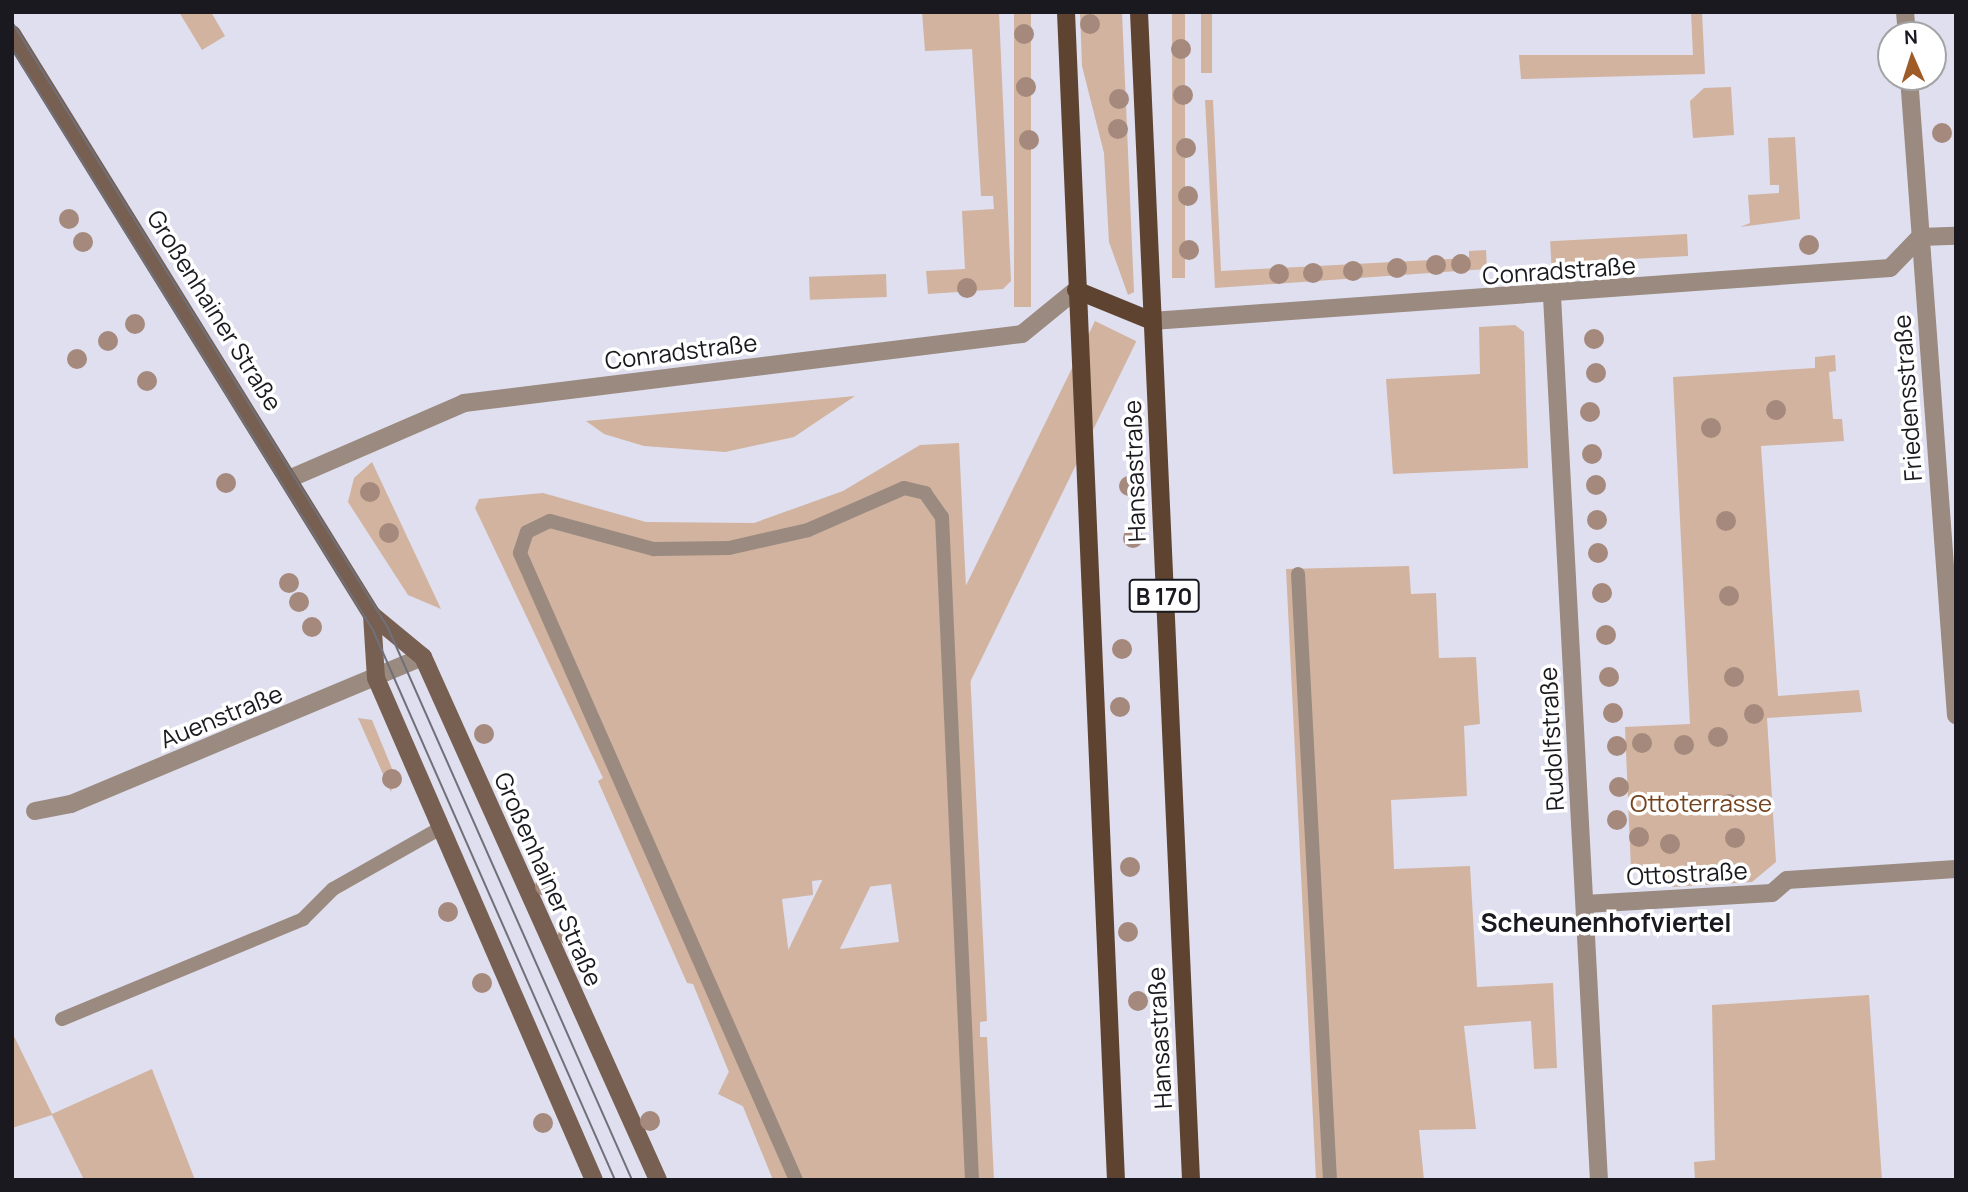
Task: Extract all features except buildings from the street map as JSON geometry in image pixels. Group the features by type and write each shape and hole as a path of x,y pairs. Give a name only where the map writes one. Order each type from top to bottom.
{"main road":[{"name":"Hansastraße","path":"1066,12 1116,1180"},
{"name":"Hansastraße","path":"1139,12 1191,1180"},
{"name":"Großenhainer Straße","path":"12,34 291,478 372,615 423,657 658,1180"},
{"path":"1076,289 1152,321"},
{"name":"Großenhainer Straße","path":"372,615 376,678 594,1180"}],"street":[{"name":"Friedensstraße","path":"1910,91 1956,715"},
{"path":"1920,237 1956,236"},
{"name":"Conradstraße","path":"1152,321 1552,296 1890,268 1920,237"},
{"name":"Conradstraße","path":"291,478 464,403 1022,334 1076,289"},
{"name":"Rudolfstraße","path":"1552,296 1599,1180"},
{"name":"Auenstraße","path":"35,811 71,804 423,657"},
{"name":"Ottostraße","path":"1585,904 1772,893 1787,880 1956,869"}],"lane":[{"path":"796,1180 520,553 527,532 550,521 654,549 729,548 808,530 904,488 925,493 942,517 972,1180"},
{"path":"1298,574 1330,1180"},
{"path":"62,1019 303,919 333,889 440,828"}],"green space":[{"path":"179,12 211,12 225,36 202,50"},
{"path":"922,12 999,12 1011,281 1003,289 928,294 926,271 965,269 962,211 994,209 993,196 981,196 972,49 925,51"},
{"path":"1014,12 1031,12 1031,307 1014,307"},
{"path":"1080,12 1122,12 1134,292 1128,295 1109,242 1104,153 1082,66"},
{"path":"1172,12 1185,12 1185,278 1172,278"},
{"path":"1201,12 1212,12 1212,73 1201,73"},
{"path":"1691,12 1702,12 1705,74 1521,79 1519,55 1693,55"},
{"path":"1731,87 1734,135 1693,138 1690,101 1704,88"},
{"path":"1205,100 1213,100 1221,271 1469,258 1469,251 1486,250 1487,269 1215,288"},
{"path":"1795,137 1800,219 1740,227 1750,223 1748,195 1779,193 1779,185 1770,185 1768,138"},
{"path":"1687,234 1688,256 1551,263 1550,241"},
{"path":"886,274 887,297 810,300 809,277"},
{"path":"1095,321 1136,341 759,1114 718,1094"},
{"path":"1515,325 1524,332 1528,468 1393,474 1386,379 1480,374 1479,327"},
{"name":"Ottoterrasse","path":"1835,355 1836,371 1829,372 1833,419 1842,419 1844,441 1761,446 1778,696 1859,690 1862,712 1767,718 1776,862 1752,882 1672,887 1656,869 1631,870 1625,727 1690,724 1673,377 1815,368 1815,357"},
{"path":"855,396 794,437 725,452 644,446 604,434 586,421"},
{"path":"959,443 987,1021 980,1022 980,1037 987,1037 994,1180 773,1180 693,984 687,983 598,781 603,778 475,508 479,499 543,493 646,522 754,523 843,491 920,445","holes":["856,876 858,888 891,884 899,942 789,955 782,899 813,895 812,881"]},
{"path":"372,462 441,609 408,595 348,502 354,478"},
{"path":"1409,566 1411,594 1436,593 1439,658 1476,657 1480,724 1464,726 1467,796 1391,800 1394,869 1470,866 1477,987 1553,983 1557,1068 1534,1069 1531,1021 1464,1026 1476,1129 1419,1130 1424,1180 1316,1180 1286,569"},
{"path":"358,718 372,720 395,776 391,792"},
{"path":"1869,995 1882,1180 1695,1180 1694,1162 1715,1160 1712,1005"},
{"path":"12,1032 52,1114 152,1069 195,1180 84,1180 52,1115 12,1128"}],"tram line":[{"path":"12,22 388,628 632,1180"},
{"path":"12,49 373,630 615,1180"}],"district":[{"name":"Scheunenhofviertel","path":"1606,923"}]}
